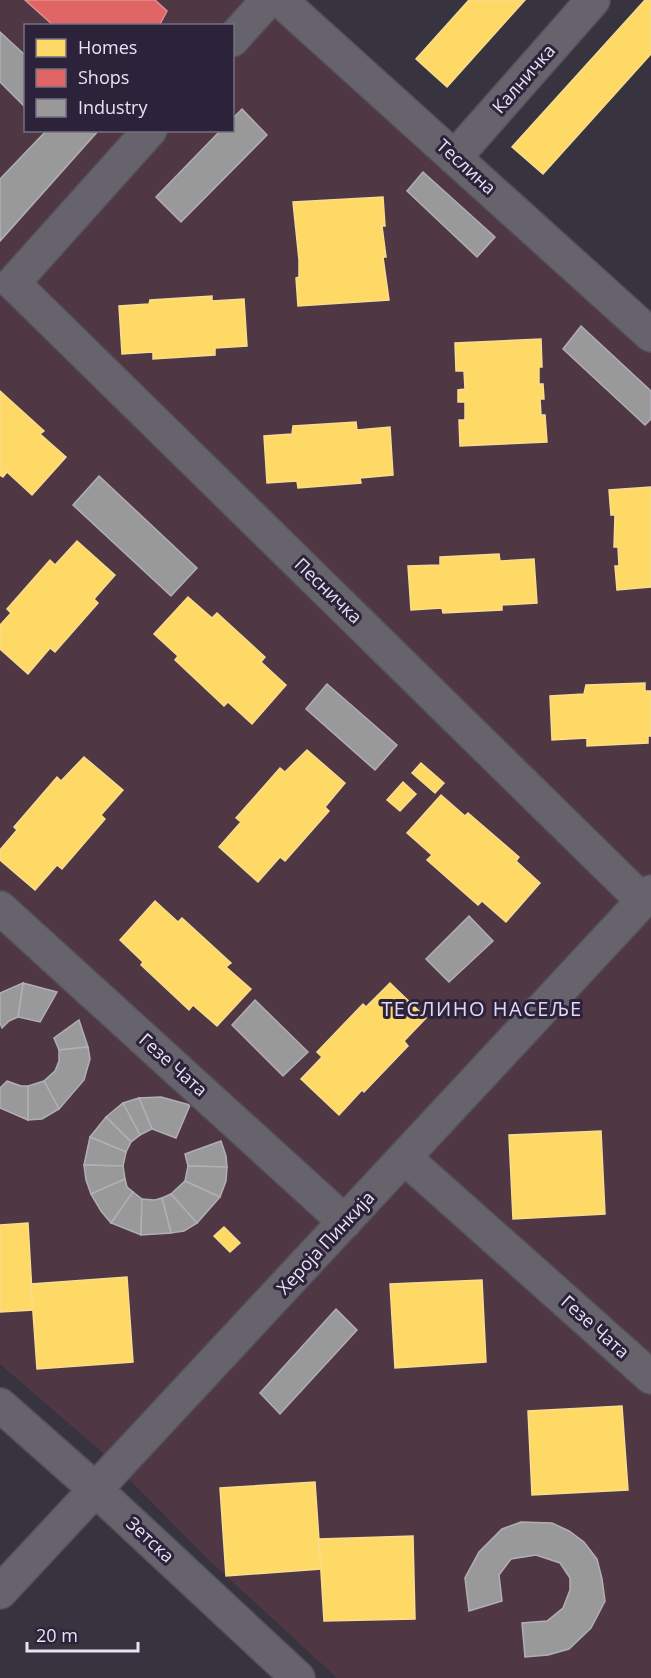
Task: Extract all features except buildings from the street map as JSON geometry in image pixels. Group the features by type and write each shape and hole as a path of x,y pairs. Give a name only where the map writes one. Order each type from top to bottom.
{"street":[{"path":"234,38 268,0"},
{"name":"Теслина","path":"280,0 651,334"},
{"name":"Калничка","path":"455,158 593,0"},
{"name":"Песничка","path":"148,132 13,282 647,896"},
{"name":"Хероја Пинкија","path":"0,1592 647,896"},
{"name":"Гезе Чата","path":"0,908 345,1222"},
{"name":"Гезе Чата","path":"405,1158 651,1377"},
{"name":"Зетска","path":"0,1405 95,1489 298,1678"}],"shaded area":[{"path":"0,0 269,0 651,344 651,1678 337,1678 211,1562 104,1454 0,1364"}],"district":[{"name":"ТЕСЛИНО НАСЕЉЕ","path":"482,1009"}]}
